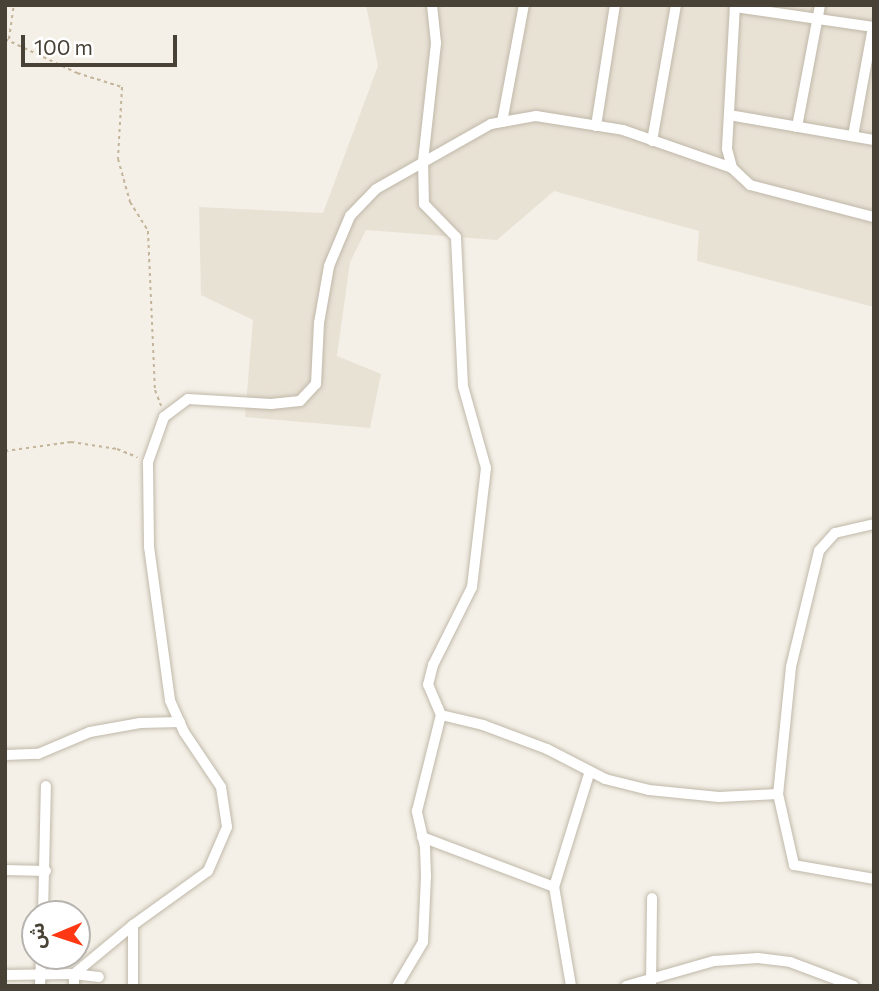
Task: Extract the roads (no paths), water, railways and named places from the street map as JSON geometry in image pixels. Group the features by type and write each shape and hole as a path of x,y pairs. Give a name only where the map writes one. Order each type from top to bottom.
{"street":[{"path":"397,986 423,942 426,876 417,811 441,715 428,685 433,665 472,587 486,468 463,386 456,237 424,204 423,161 436,43 432,5"},
{"path":"502,122 524,5"},
{"path":"596,126 615,5"},
{"path":"652,141 676,5"},
{"path":"797,127 820,5"},
{"path":"732,168 727,149 735,6 780,9 817,19 873,27 853,136"},
{"path":"729,116 874,140"},
{"path":"74,974 133,925 208,871 227,827 221,787 180,722 170,700 149,547 148,462 164,417 188,399 271,404 300,401 316,384 318,323 329,266 350,216 376,189 491,124 536,117 623,130 732,168 750,185 874,217"},
{"path":"874,524 835,533 819,551 791,667 778,794 794,865 874,879"},
{"path":"441,715 483,725 547,749 605,779 649,790 719,797 778,794"},
{"path":"5,755 38,754 90,732 140,723 180,722"},
{"path":"571,986 554,887 590,771"},
{"path":"44,900 47,786"},
{"path":"422,837 554,887"},
{"path":"5,870 46,871"},
{"path":"651,983 652,898"},
{"path":"133,925 133,986"},
{"path":"626,986 651,983 715,961 758,958 790,962 854,986"},
{"path":"74,974 74,986"},
{"path":"5,975 40,980 74,974 99,977"}]}
